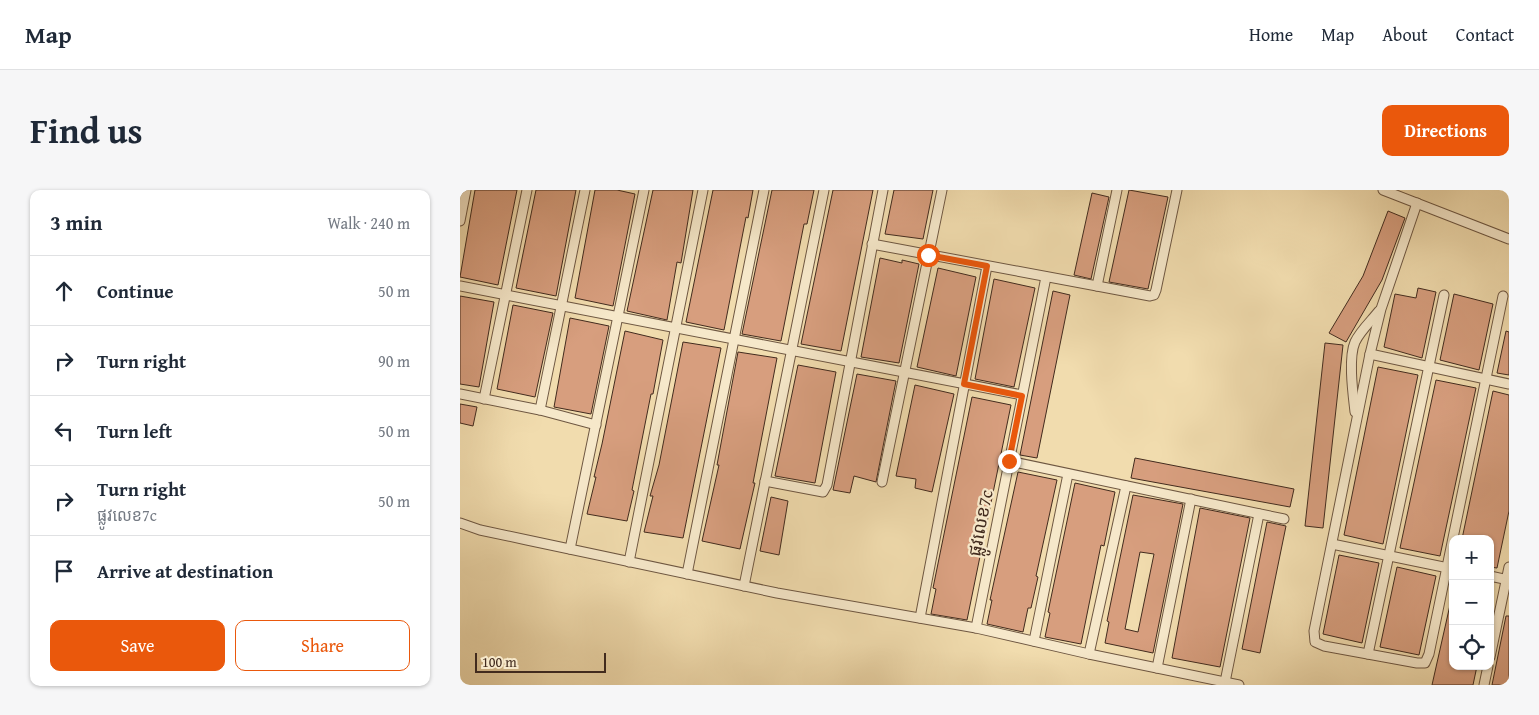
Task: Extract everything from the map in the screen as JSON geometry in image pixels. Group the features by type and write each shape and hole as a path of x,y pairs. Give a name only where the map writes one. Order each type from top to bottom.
{"street":[{"path":"460,221 466,190"},
{"path":"484,398 527,190"},
{"path":"540,410 585,190"},
{"path":"570,549 644,190"},
{"path":"630,562 703,190"},
{"path":"687,574 764,190"},
{"path":"744,586 824,190"},
{"path":"765,481 823,492 827,485 883,190"},
{"path":"882,482 942,190"},
{"path":"1097,286 1117,190"},
{"path":"872,244 1150,296 1154,295 1156,290 1177,190"},
{"path":"1384,190 1509,239"},
{"path":"1417,203 1381,309 1370,354 1314,631 1315,642 1324,646 1425,663 1429,654 1449,572"},
{"path":"920,618 987,266"},
{"name":"ផ្លូវលេខ7c","path":"976,628 1046,277"},
{"path":"460,286 1022,396"},
{"path":"1368,654 1444,295"},
{"path":"1456,535 1503,296"},
{"path":"1356,421 1352,376 1355,342 1381,309"},
{"path":"1370,354 1509,384"},
{"path":"460,394 540,410 596,425"},
{"path":"1009,461 1284,519"},
{"path":"1034,640 1068,474"},
{"path":"1089,654 1126,486"},
{"path":"1157,668 1191,499"},
{"path":"1225,682 1259,514"},
{"path":"460,523 480,530 777,593 976,628 1239,685"},
{"path":"1332,544 1449,568"},
{"path":"1494,640 1508,580 1509,567"},
{"path":"1494,577 1508,580"},
{"path":"1484,685 1487,670"}],"building":[{"path":"475,190 517,190 498,285 460,277"},
{"path":"536,190 576,190 556,296 516,288"},
{"path":"595,190 617,190 635,194 613,306 575,298"},
{"path":"653,190 693,190 681,263 677,262 667,320 627,311"},
{"path":"713,190 753,190 724,330 686,322"},
{"path":"772,190 814,190 807,224 804,224 781,341 742,334"},
{"path":"833,190 873,190 841,351 801,344"},
{"path":"894,190 933,190 923,239 885,234"},
{"path":"1129,190 1168,197 1148,289 1109,282"},
{"path":"1092,193 1109,197 1091,279 1074,275"},
{"path":"1388,211 1405,218 1382,280 1346,342 1329,333 1363,276"},
{"path":"880,258 902,263 902,260 919,264 899,363 861,357"},
{"path":"938,268 976,277 956,376 917,367"},
{"path":"994,279 1035,288 1014,387 975,379"},
{"path":"1418,288 1436,292 1422,358 1384,347 1395,294 1416,298"},
{"path":"1053,291 1070,295 1037,458 1020,455"},
{"path":"1454,294 1493,304 1479,370 1440,360"},
{"path":"460,296 494,302 479,387 460,384"},
{"path":"513,305 553,313 535,397 497,389"},
{"path":"570,318 609,326 591,414 554,407"},
{"path":"625,331 663,340 627,521 587,514"},
{"path":"1506,331 1509,332 1509,375 1497,373"},
{"path":"683,342 721,348 683,538 644,532 653,496 650,496 659,465"},
{"path":"1325,343 1343,345 1323,528 1305,526"},
{"path":"738,352 777,358 753,483 755,483 740,549 702,541 719,465 717,465"},
{"path":"798,365 836,372 815,483 775,476"},
{"path":"1378,367 1418,375 1383,544 1344,535"},
{"path":"857,374 896,381 876,482 854,476 850,493 833,490"},
{"path":"1436,380 1476,388 1440,556 1400,548"},
{"path":"915,385 954,394 932,492 915,488 916,479 896,476"},
{"path":"1493,391 1509,395 1509,511 1497,568 1494,568 1494,535 1463,535"},
{"path":"972,397 1011,405 967,620 931,614 936,589 933,588"},
{"path":"460,404 477,407 473,426 460,423"},
{"path":"1135,458 1294,489 1290,507 1131,478"},
{"path":"1018,472 1057,480 1036,576 1038,577 1023,632 987,624 992,600 990,600"},
{"path":"1075,483 1115,492 1104,546 1101,545 1081,644 1045,637 1050,613 1048,612"},
{"path":"1133,495 1183,504 1153,653 1105,643 1109,622 1107,621","holes":["1140,552 1154,554 1138,632 1125,629"]},
{"path":"771,497 788,501 779,555 760,551"},
{"path":"1200,508 1250,518 1220,667 1172,658"},
{"path":"1267,522 1286,526 1260,653 1242,649"},
{"path":"1339,555 1379,563 1362,643 1323,634"},
{"path":"1397,567 1436,576 1419,655 1380,647"},
{"path":"1449,609 1449,670 1476,670 1473,685 1432,685"},
{"path":"1506,616 1509,616 1509,685 1492,685"}],"route":[{"path":"928,255 987,266 964,384 1022,396 1009,461"}]}
